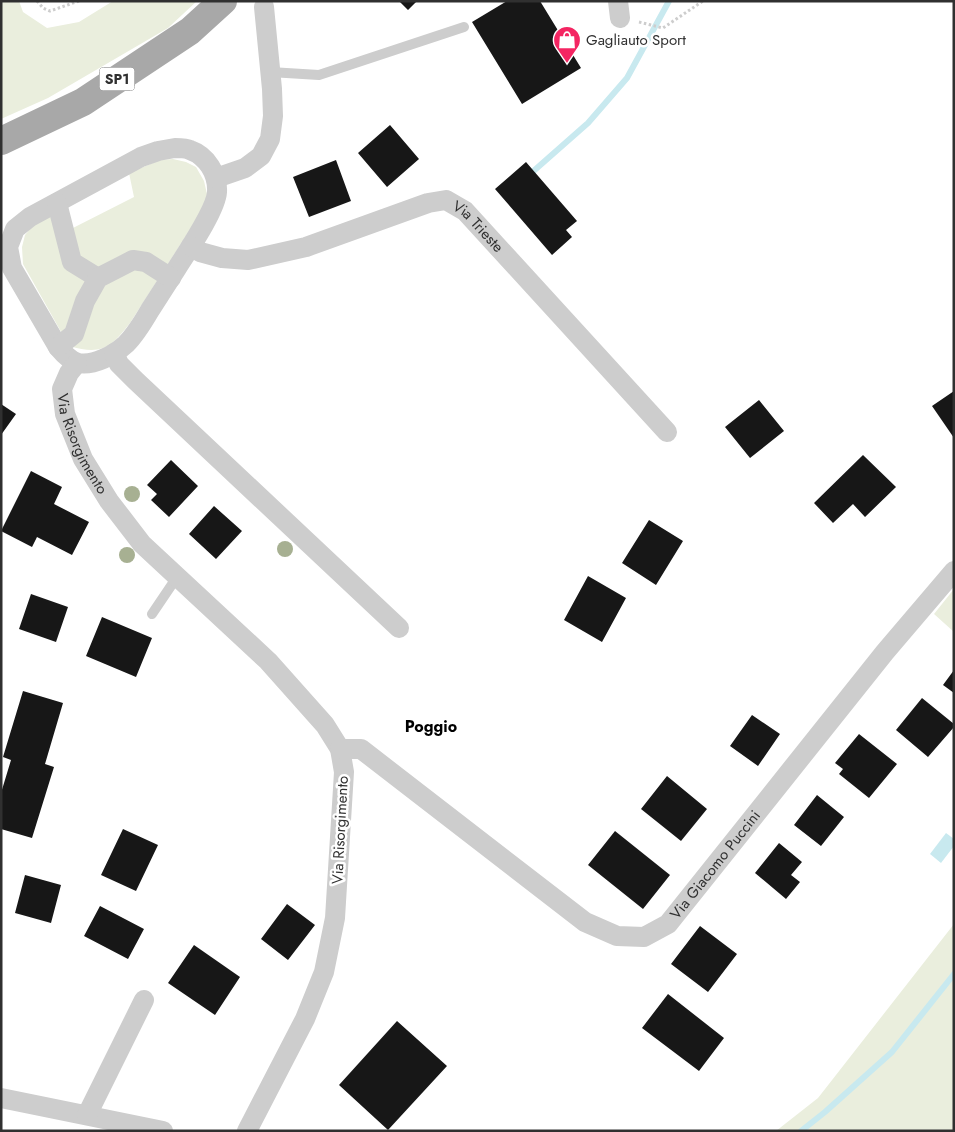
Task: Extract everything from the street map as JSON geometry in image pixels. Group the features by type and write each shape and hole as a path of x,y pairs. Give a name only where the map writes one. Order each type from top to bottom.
{"main road":[{"name":"SP1","path":"1,141 83,102 190,31 223,1"}],"street":[{"path":"216,178 246,168 261,156 270,138 273,116 264,7"},
{"path":"175,148 191,150 207,161 216,178 217,193 212,208 171,278 126,344 114,353 91,364 77,363 64,355 12,268 5,248 15,229 30,217 141,156 158,151 175,148"},
{"name":"Via Trieste","path":"191,246 200,252 222,258 248,260 306,247 428,202 446,200 465,211 667,432"},
{"path":"57,203 72,262 98,278"},
{"path":"58,346 74,334 85,301 98,278 133,260 146,262 171,278"},
{"path":"114,353 119,364 135,380 399,628"},
{"name":"Via Risorgimento","path":"77,363 69,373 62,389 65,414 83,459 109,501 142,544 268,661 326,724 340,749 344,772 335,918 324,972 305,1019 247,1131"},
{"name":"Via Giacomo Puccini","path":"340,749 361,749 585,922 617,936 644,937 668,924 885,652 954,571"},
{"path":"87,1115 144,1000"},
{"path":"1,1098 163,1131"}],"lane":[{"path":"270,72 319,75 464,27"},
{"path":"152,614 177,577"}],"path":[{"path":"37,1 43,8 50,11 79,1"},
{"path":"619,10 663,28 703,1"}],"green space":[{"path":"1,1 19,1 23,12 47,28 79,22 113,1 197,1 168,28 48,98 1,119"},
{"path":"173,159 196,167 204,181 207,194 205,206 130,323 117,339 104,348 97,350 69,346 23,264 22,247 25,235 35,223 63,208 69,230 134,197 129,173 160,160"},
{"path":"954,589 954,632 934,614"},
{"path":"954,924 954,1131 776,1131 818,1098"}],"water":[{"path":"946,833 954,839 954,846 941,863 930,854"}],"building":[{"path":"399,1 417,1 408,10"},
{"path":"507,1 540,1 581,68 522,104 472,22"},
{"path":"390,125 419,159 387,187 358,153"},
{"path":"336,160 351,201 309,217 293,177"},
{"path":"526,162 577,221 566,230 572,237 552,255 495,189"},
{"path":"954,391 954,438 932,406"},
{"path":"759,400 784,431 750,458 725,427"},
{"path":"1,404 16,414 1,435"},
{"path":"863,455 896,487 865,517 853,504 833,523 814,503"},
{"path":"171,460 198,486 169,517 151,500 157,494 147,485"},
{"path":"31,471 62,487 54,504 89,522 72,555 37,537 32,547 1,531"},
{"path":"214,506 242,531 216,559 189,534"},
{"path":"649,520 683,541 656,585 622,563"},
{"path":"588,576 626,598 602,642 564,620"},
{"path":"31,594 68,607 56,642 19,629"},
{"path":"102,617 152,638 136,677 86,656"},
{"path":"954,670 954,693 943,685"},
{"path":"23,691 63,703 45,764 54,767 32,838 1,829 1,793 11,760 3,757"},
{"path":"922,698 954,724 954,727 928,757 896,730"},
{"path":"752,715 780,734 758,766 730,746"},
{"path":"859,734 897,764 869,798 839,774 843,769 835,763"},
{"path":"667,776 707,809 681,841 641,809"},
{"path":"817,795 844,817 821,846 794,825"},
{"path":"123,829 158,845 136,891 101,875"},
{"path":"615,831 670,875 643,909 588,865"},
{"path":"779,843 802,862 791,875 800,882 786,899 755,873"},
{"path":"25,875 61,885 51,923 15,913"},
{"path":"287,904 315,925 288,960 261,939"},
{"path":"100,906 144,929 128,959 84,936"},
{"path":"700,926 737,954 708,992 671,964"},
{"path":"194,945 240,977 215,1015 168,983"},
{"path":"668,994 724,1038 699,1071 642,1028"},
{"path":"397,1021 447,1066 388,1130 339,1085"}],"waterway":[{"path":"529,175 588,123 627,78 669,1"},
{"path":"801,1131 892,1052 954,974"}],"place":[{"name":"Gagliauto Sport","path":"567,64"}],"district":[{"name":"Poggio","path":"431,726"}]}
